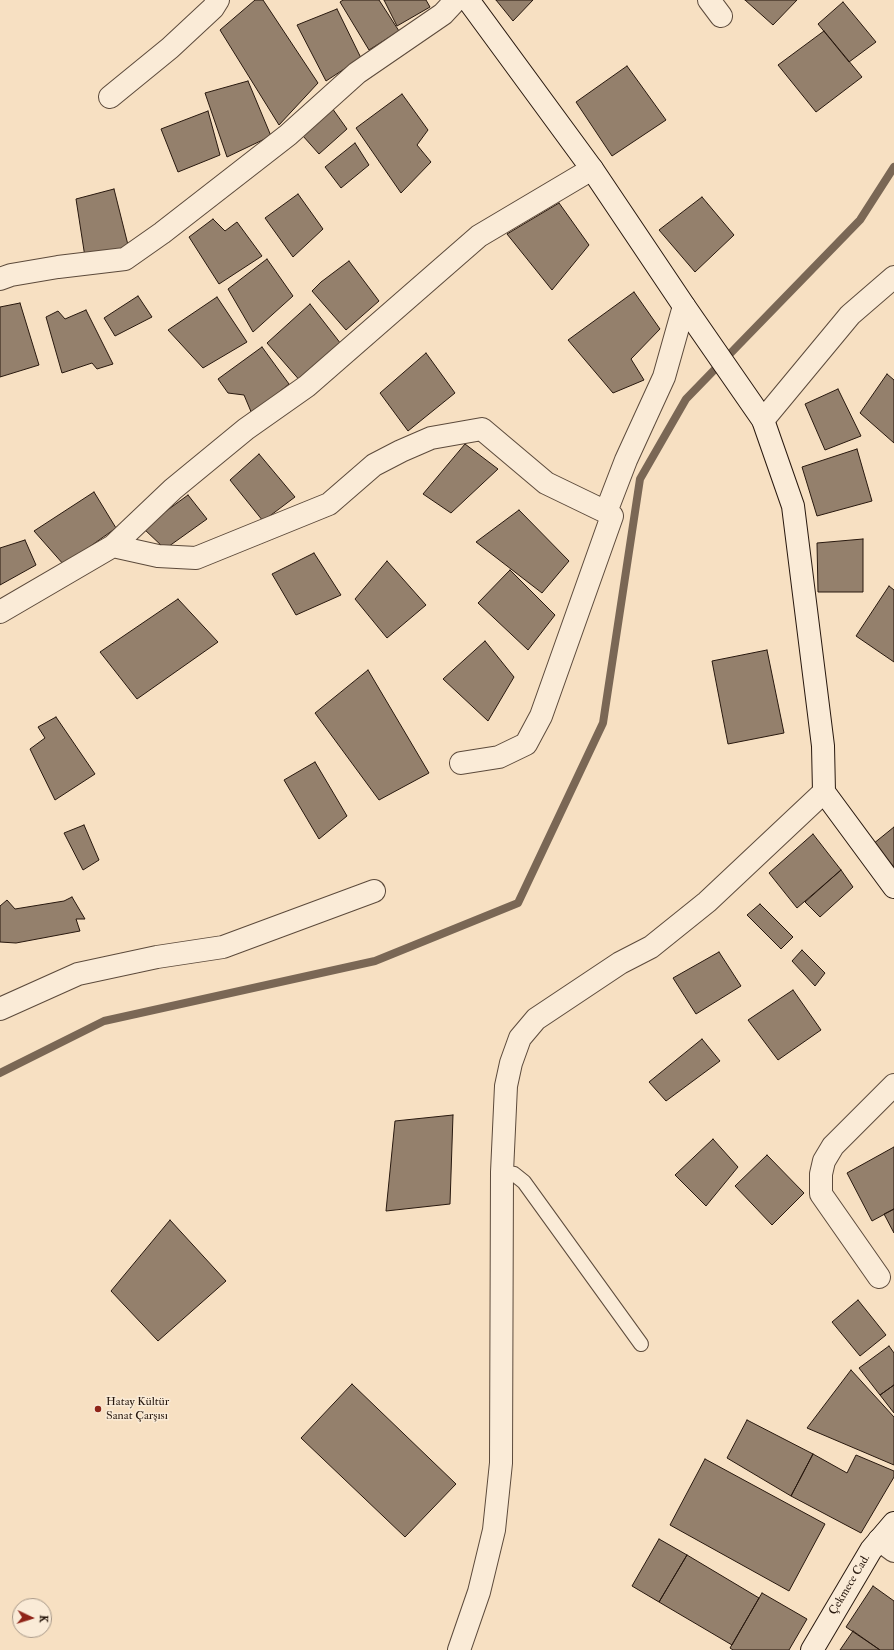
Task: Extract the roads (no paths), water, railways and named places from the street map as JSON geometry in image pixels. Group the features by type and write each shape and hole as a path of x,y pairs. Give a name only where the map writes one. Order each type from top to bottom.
{"street":[{"path":"110,97 170,48 213,8 218,0"},
{"path":"0,279 58,267 125,259 162,233 288,135 357,73 442,14 456,0"},
{"path":"468,0 592,169 763,420 793,506 823,746 824,792 894,887"},
{"path":"0,612 114,546 173,489 246,429 307,386 479,236 592,169"},
{"path":"763,420 850,315 894,277"},
{"path":"606,512 626,460 664,378 684,306"},
{"path":"114,546 158,556 196,558 330,504 374,465 401,451 431,438 482,429 546,484 612,516 541,716 526,744 499,757 461,763"},
{"path":"459,1650 479,1592 494,1530 501,1462 502,1172 506,1086 511,1063 520,1038 536,1019 620,963 651,947 707,902 824,792"},
{"path":"0,1009 78,974 157,956 224,947 374,891"},
{"path":"879,1277 821,1194 821,1174 824,1161 833,1146 894,1085"},
{"name":"Çekmece Cad.","path":"812,1650 871,1550 886,1545 894,1523"}],"lane":[{"path":"502,1172 514,1174 524,1182 641,1344"}],"waterway":[{"path":"0,1073 104,1021 375,961 518,903 603,723 640,479 686,399 860,220 894,167"}],"place":[{"name":"Hatay Kültür Sanat Çarşısı","path":"98,1409"}]}
